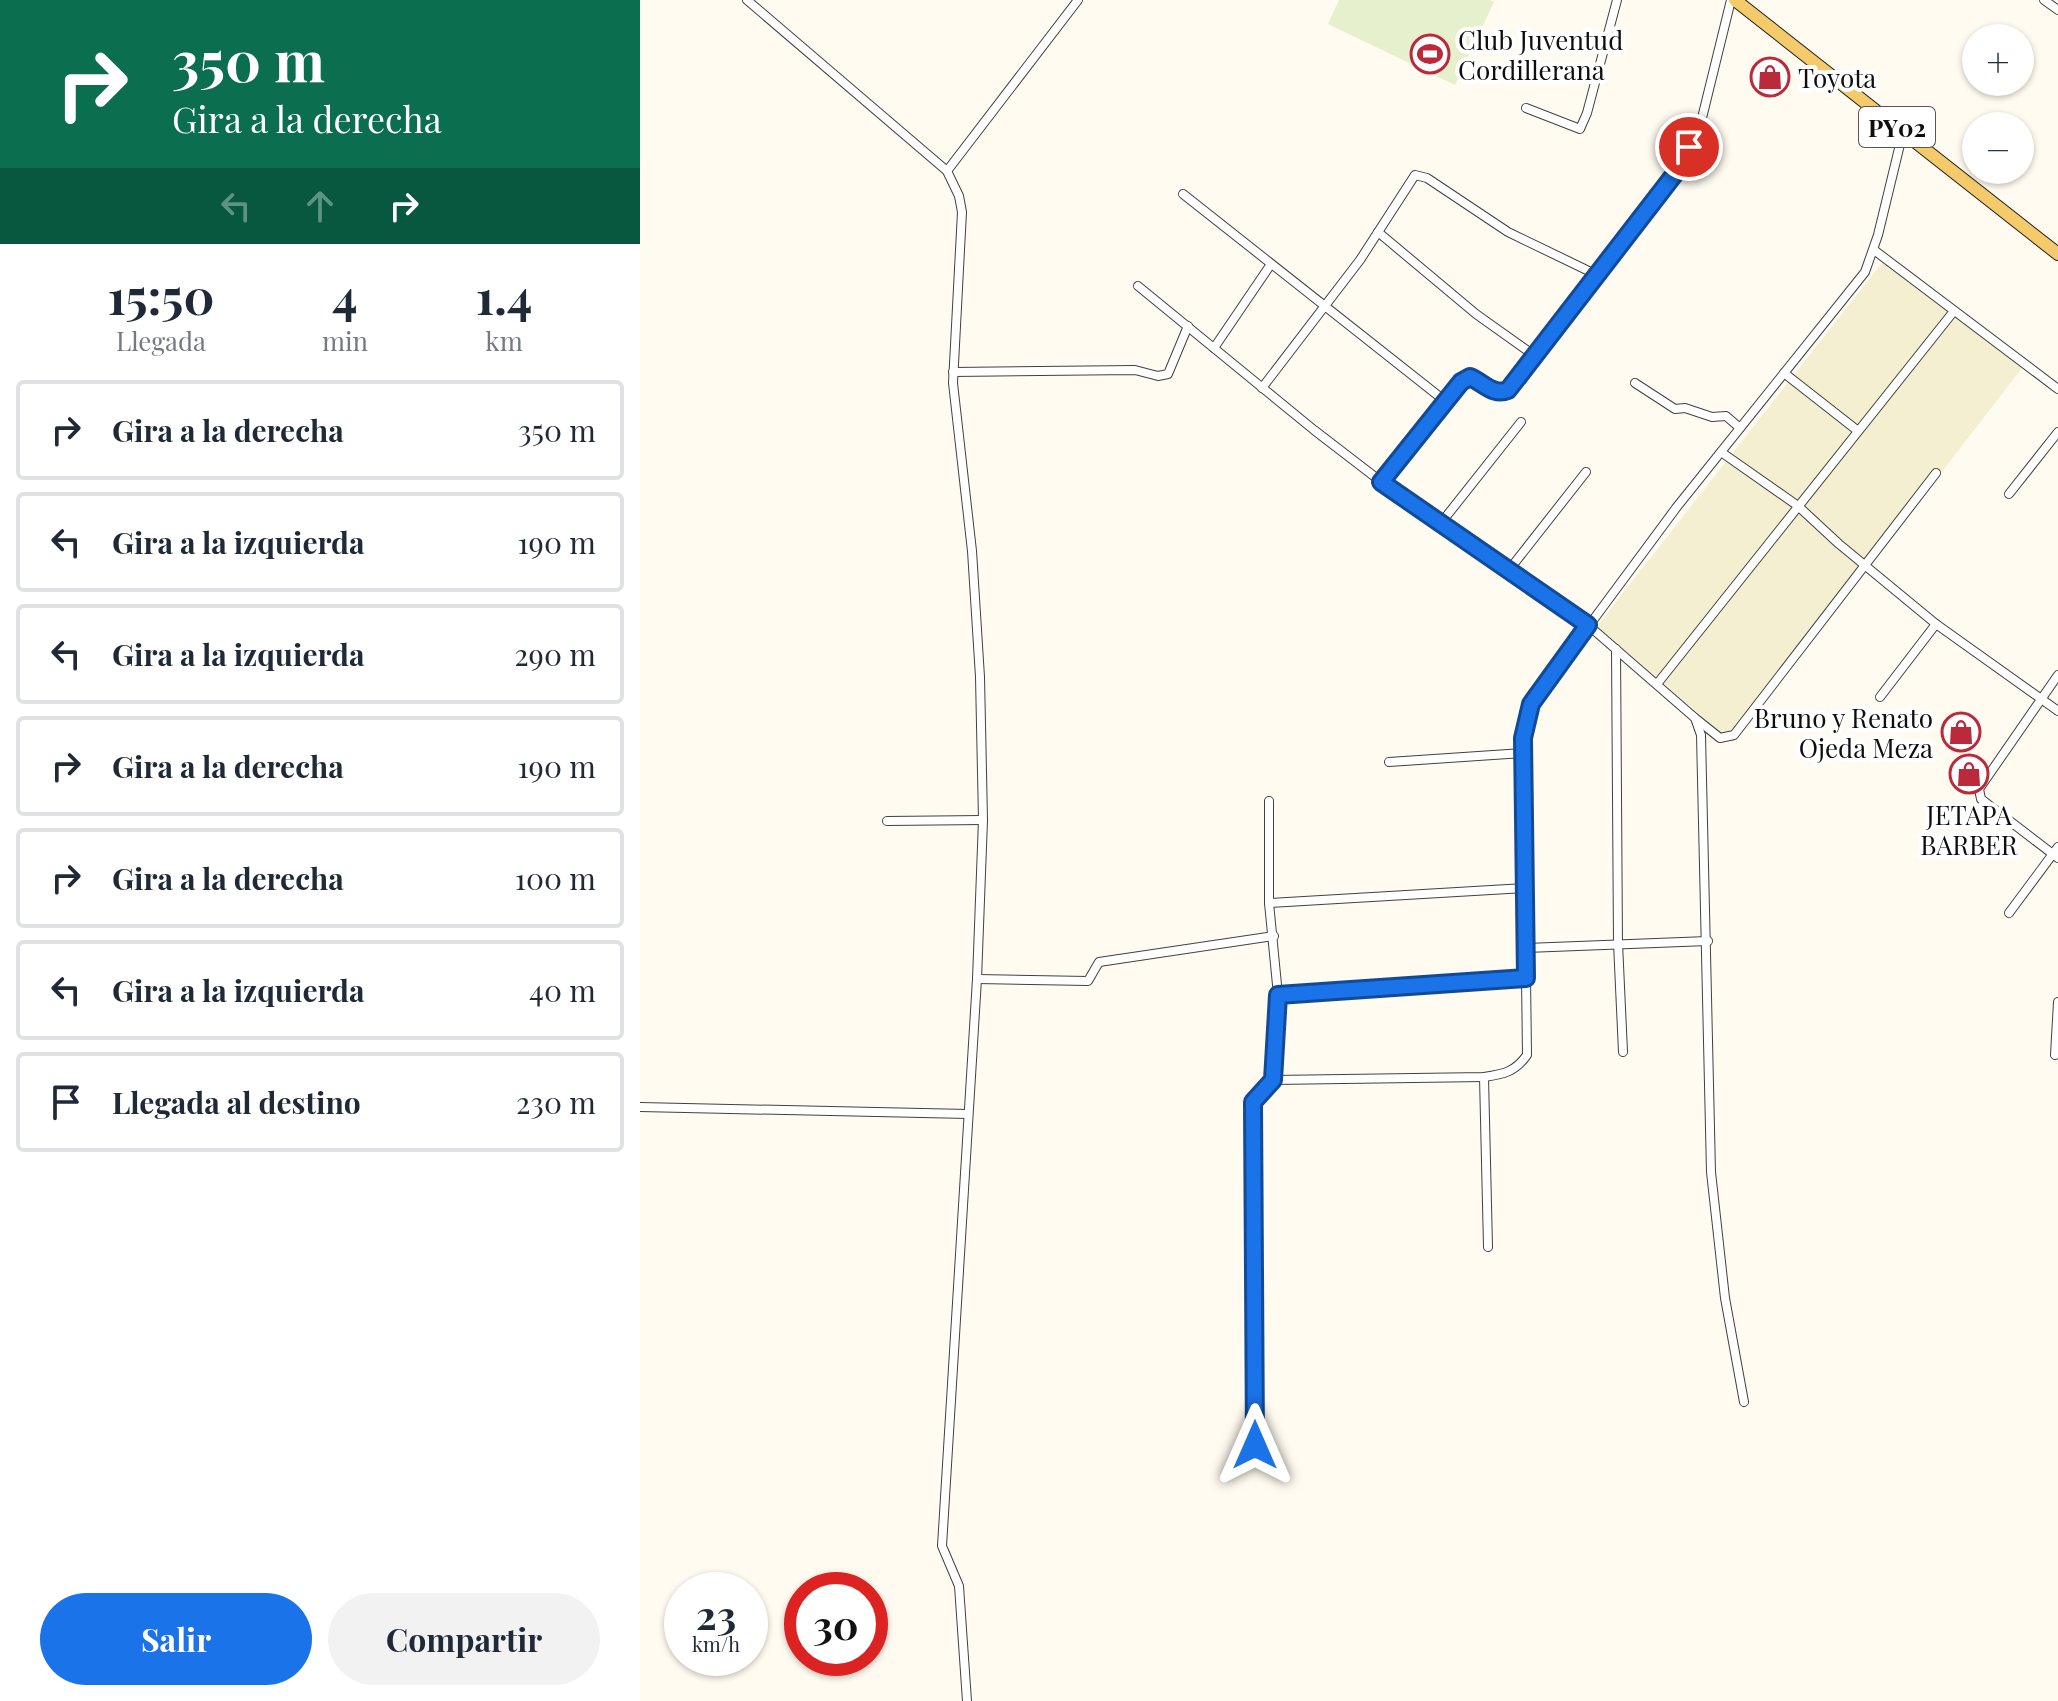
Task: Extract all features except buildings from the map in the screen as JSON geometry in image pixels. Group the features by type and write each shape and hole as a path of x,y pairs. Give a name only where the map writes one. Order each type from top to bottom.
{"main road":[{"name":"PY02","path":"1733,0 2058,254"}],"street":[{"path":"747,0 947,171 959,196 962,212 953,372 972,551 980,677 983,820 977,979 942,1546 959,1586 967,1701"},
{"path":"947,171 1078,0"},
{"path":"1526,108 1580,129 1617,0"},
{"path":"1381,482 1461,382 1470,377 1492,390 1501,393 1508,390 1677,171 1701,122 1733,0"},
{"path":"2044,0 2058,10"},
{"path":"1273,1080 1484,1077 1507,1074 1518,1068 1527,1055 1523,738 1531,704 1721,452 1865,272 1874,250 1903,132"},
{"path":"1262,388 1360,260 1415,175 1427,178 1508,232 1597,275"},
{"path":"1183,194 1445,401"},
{"path":"1378,232 1476,314 1535,356"},
{"path":"1874,250 2058,389"},
{"path":"1214,348 1271,264"},
{"path":"1138,286 1381,482 1588,625 1720,738 1734,735 1936,473"},
{"path":"1657,684 1954,311"},
{"path":"953,372 1135,370 1158,376 1168,374 1172,369 1188,326"},
{"path":"1784,373 1858,431"},
{"path":"1635,383 1675,409 1685,408 1712,417 1726,416 1740,428"},
{"path":"1441,523 1521,422"},
{"path":"2009,494 2058,432"},
{"path":"1721,452 1798,506 1864,566 1936,624 2058,711"},
{"path":"1509,570 1586,472"},
{"path":"1880,697 1936,624"},
{"path":"1616,648 1618,943 1623,1052"},
{"path":"2009,913 2056,853 1981,799 1979,789 2058,675"},
{"path":"1695,718 1701,735 1714,1219 1744,1402"},
{"path":"1389,762 1523,753"},
{"path":"1255,1445 1253,1102 1273,1080 1278,995 1269,903 1269,801"},
{"path":"887,821 983,820"},
{"path":"1269,903 1525,888"},
{"path":"977,979 1088,981 1099,962 1274,936"},
{"path":"1526,948 1708,941"},
{"path":"1278,995 1526,978"},
{"path":"2055,1055 2058,1002"},
{"path":"1484,1077 1488,1247"},
{"path":"640,1107 968,1114"}],"shaded area":[{"path":"1888,255 1918,276 2022,368 1733,743 1597,626"}],"green space":[{"name":"Club Juventud Cordillerana","path":"1339,0 1494,2 1455,85 1328,24"}],"place":[{"name":"Club Juventud Cordillerana","path":"1430,54"},
{"name":"Toyota","path":"1770,77"},
{"name":"Bruno y Renato Ojeda Meza","path":"1961,732"},
{"name":"JETAPA BARBER","path":"1969,774"}],"route":[{"path":"1255,1445 1253,1102 1263,1087 1273,1080 1278,995 1526,978 1523,738 1531,704 1588,625 1381,482 1461,382 1470,377 1492,390 1501,393 1508,390 1677,171 1689,147"}]}
